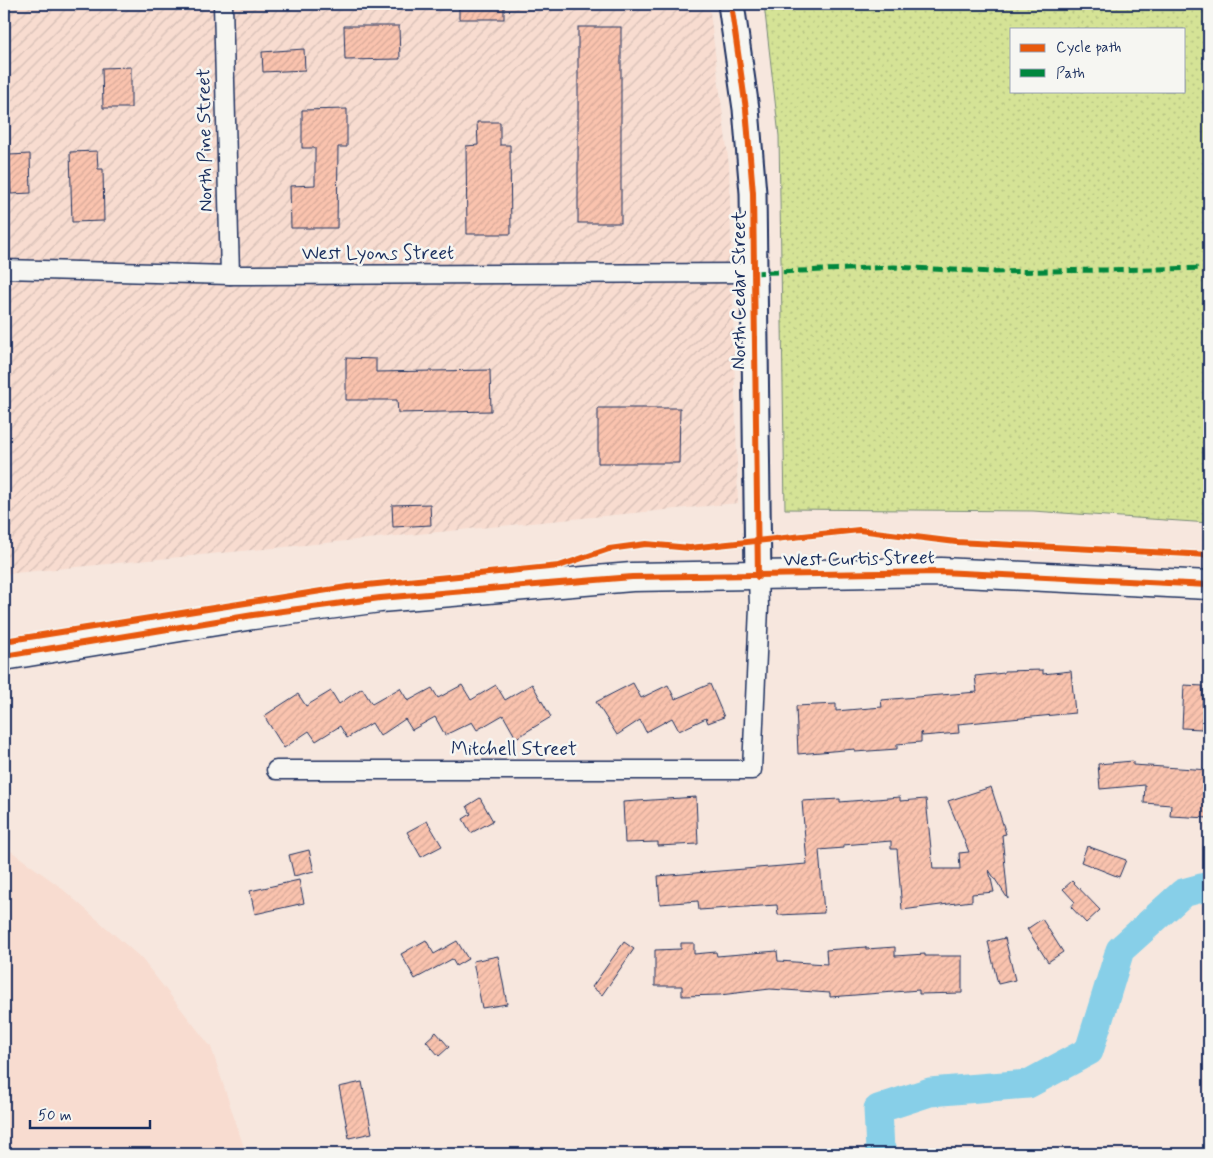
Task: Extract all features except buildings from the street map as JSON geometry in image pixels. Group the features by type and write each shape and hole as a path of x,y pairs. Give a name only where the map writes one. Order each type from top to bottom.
{"main road":[{"name":"West Curtis Street","path":"4,656 252,615 380,598 632,577 941,572 1209,585"}],"street":[{"name":"North Pine Street","path":"223,4 230,275"},
{"name":"North Cedar Street","path":"731,4 746,109 753,184 759,606 752,770"},
{"name":"West Lyons Street","path":"4,269 230,275 753,273"},
{"name":"Mitchell Street","path":"276,770 752,770"}],"shaded area":[{"path":"4,4 709,4 729,165 738,503 4,574"},
{"path":"4,846 59,886 141,958 211,1047 246,1154 4,1154"}],"green space":[{"path":"764,4 1209,4 1209,523 1033,511 785,509 779,136"}],"waterway":[{"path":"884,1154 880,1151 878,1109 930,1092 1028,1084 1089,1051 1120,950 1183,893 1209,886"}],"marked path":[{"path":"753,273 894,267 993,272 1209,268"}],"cycle path":[{"path":"731,4 746,109 753,193 758,577"},
{"path":"4,641 347,587 559,566 609,549 646,544 690,548 859,530 956,542 1209,555"},
{"path":"4,656 253,615 380,598 632,577 941,572 1209,585"}]}
